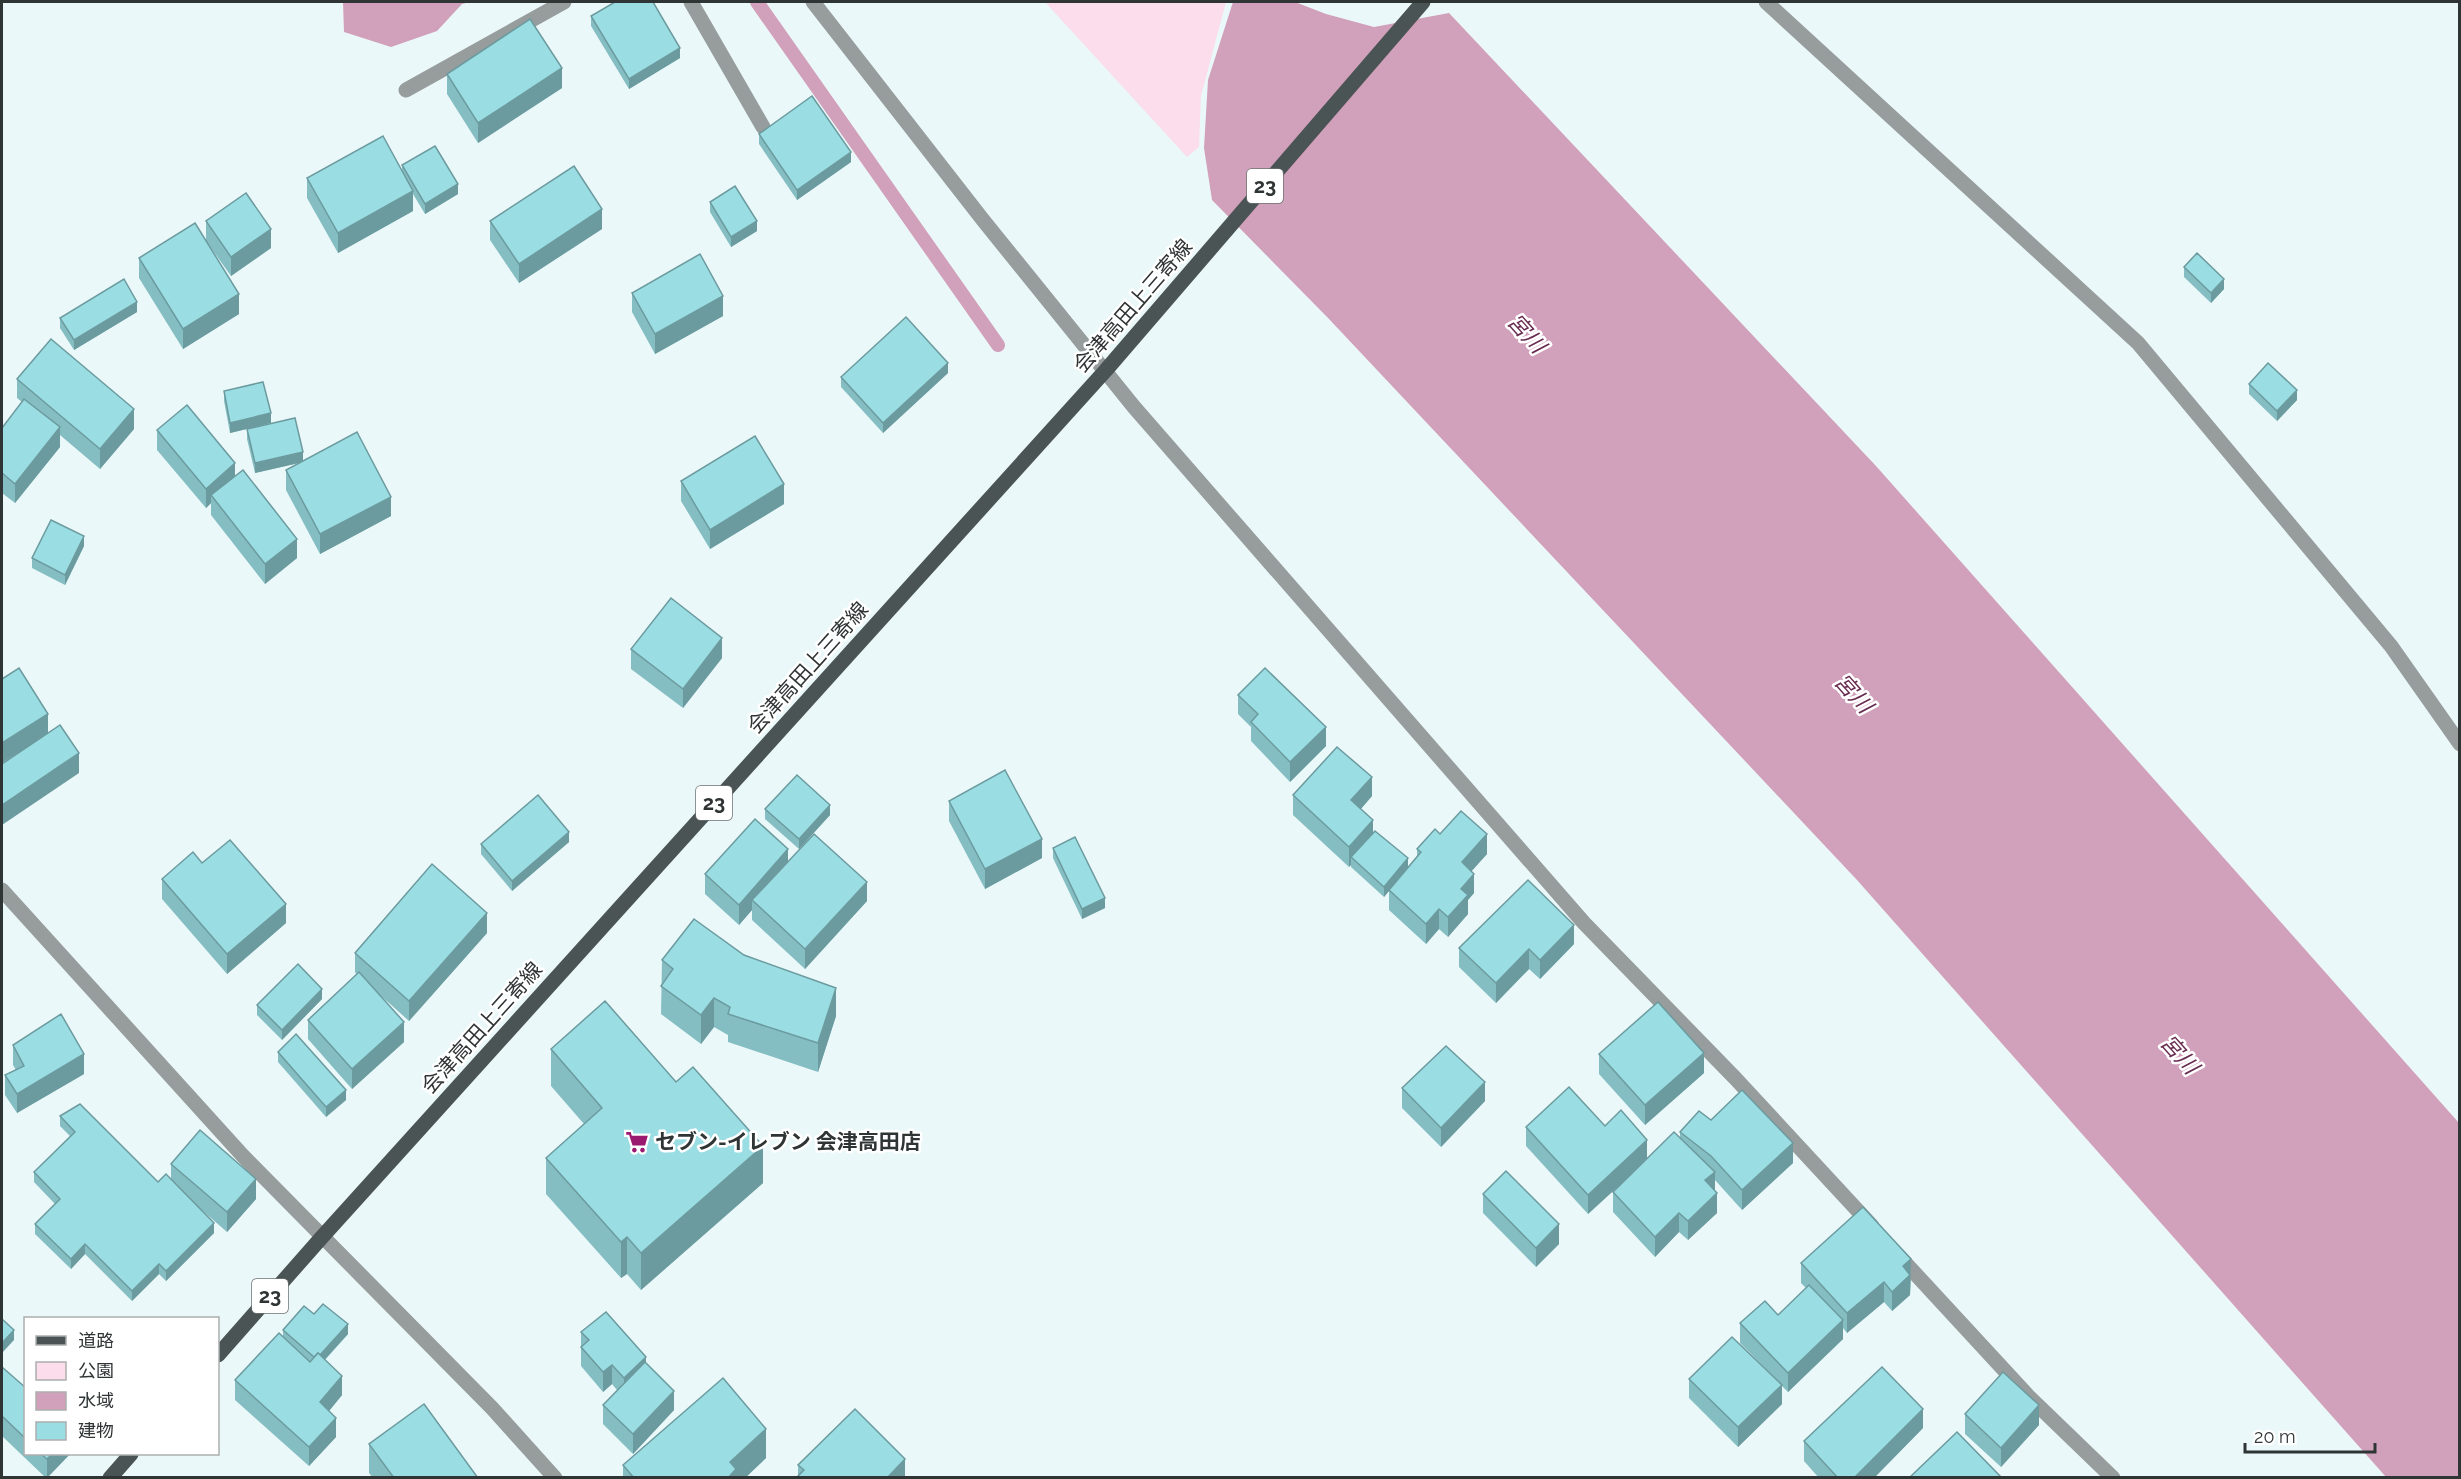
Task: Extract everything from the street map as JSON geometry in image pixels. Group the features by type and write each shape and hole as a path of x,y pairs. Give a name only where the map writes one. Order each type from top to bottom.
{"main road":[{"name":"会津高田上三寄線","path":"219,1355 322,1237 1106,370 1423,2"},
{"path":"110,1478 131,1455"}],"street":[{"path":"406,90 564,2"},
{"path":"691,2 763,127"},
{"path":"813,2 983,220 1134,407 1584,923 1735,1078 2029,1397 2113,1478"},
{"path":"1766,2 2138,343 2391,646 2460,744"},
{"path":"2,890 243,1156 492,1408 555,1478"}],"green space":[{"path":"1045,2 1226,2 1201,96 1199,147 1187,157"}],"water":[{"path":"343,2 470,2 462,4 437,31 391,47 344,32"},
{"name":"宮川","path":"1233,2 1295,2 1326,14 1374,27 1449,13 1876,466 2459,1123 2459,1477 2386,1477 1857,880 1329,319 1212,200 1204,148 1208,80"}],"building":[{"path":"615,2 653,2 680,48 629,79 591,16"},
{"path":"530,19 562,68 478,123 447,74"},
{"path":"812,96 851,152 797,190 759,134"},
{"path":"383,136 413,191 338,233 307,178"},
{"path":"435,146 458,184 425,204 402,165"},
{"path":"574,166 602,209 519,264 490,221"},
{"path":"735,186 757,221 731,237 710,202"},
{"path":"246,193 271,229 231,257 206,221"},
{"path":"195,223 239,294 183,329 139,258"},
{"path":"2197,253 2224,279 2211,293 2184,267"},
{"path":"700,254 723,296 655,334 632,293"},
{"path":"124,279 137,302 74,340 60,318"},
{"path":"906,317 948,363 883,423 841,377"},
{"path":"51,339 134,409 100,449 17,379"},
{"path":"2268,363 2297,390 2277,411 2249,384"},
{"path":"263,382 271,413 230,423 224,391"},
{"path":"24,399 60,427 15,484 2,473 2,428"},
{"path":"187,405 235,463 206,489 157,430"},
{"path":"295,418 303,452 255,463 247,429"},
{"path":"357,432 391,497 320,534 286,470"},
{"path":"755,436 784,484 710,530 681,481"},
{"path":"243,470 297,539 265,564 211,495"},
{"path":"51,520 84,536 65,575 32,558"},
{"path":"671,598 722,638 683,689 631,649"},
{"path":"19,668 48,714 2,743 2,679"},
{"path":"1265,668 1326,727 1290,762 1251,722 1258,714 1238,695"},
{"path":"60,725 79,753 2,805 2,764"},
{"path":"1337,747 1372,777 1351,800 1373,820 1349,847 1293,795"},
{"path":"1005,770 1042,839 985,869 949,801"},
{"path":"797,775 830,805 799,839 765,809"},
{"path":"538,795 569,832 512,881 481,844"},
{"path":"1461,811 1487,834 1462,862 1474,874 1461,889 1468,895 1448,917 1439,909 1426,924 1389,890 1421,852 1417,849 1435,829 1440,834"},
{"path":"755,819 788,849 739,905 705,874"},
{"path":"1375,831 1408,858 1384,887 1351,857"},
{"path":"814,834 867,882 805,949 752,900"},
{"path":"1075,837 1105,898 1082,909 1053,848"},
{"path":"230,840 286,904 227,954 162,879 193,852 202,863"},
{"path":"432,864 487,913 409,1001 355,953"},
{"path":"1528,880 1574,925 1540,960 1529,949 1496,983 1459,948"},
{"path":"694,919 744,955 836,988 818,1043 728,1014 730,1007 714,998 701,1015 661,986 673,969 662,960"},
{"path":"298,964 322,989 282,1030 257,1005"},
{"path":"359,972 404,1022 352,1069 308,1020"},
{"path":"605,1001 676,1082 693,1067 763,1146 641,1253 627,1237 621,1242 546,1158 602,1108 551,1049"},
{"path":"1658,1002 1704,1053 1645,1105 1599,1054"},
{"path":"61,1014 84,1054 17,1094 5,1075 24,1066 13,1045"},
{"path":"296,1034 346,1090 326,1107 278,1052"},
{"path":"1446,1046 1485,1082 1441,1128 1402,1088"},
{"path":"1569,1087 1605,1126 1621,1110 1647,1140 1588,1195 1526,1127"},
{"path":"1742,1090 1793,1143 1742,1190 1711,1156 1680,1132 1699,1111 1711,1120"},
{"path":"80,1104 158,1182 166,1174 214,1223 166,1271 159,1264 132,1291 85,1244 71,1259 35,1224 60,1199 34,1172 75,1132 60,1116"},
{"path":"200,1130 256,1179 227,1212 171,1164"},
{"path":"1674,1132 1715,1172 1705,1180 1717,1193 1688,1221 1679,1213 1655,1237 1613,1192"},
{"path":"1506,1171 1559,1224 1536,1248 1483,1194"},
{"path":"1863,1207 1911,1259 1903,1266 1910,1275 1892,1292 1884,1282 1847,1313 1801,1263"},
{"path":"1809,1285 1843,1320 1788,1373 1740,1323 1765,1301 1778,1315"},
{"path":"323,1304 348,1324 320,1355 318,1353 314,1357 283,1330 304,1306 314,1314"},
{"path":"606,1312 646,1357 624,1378 612,1365 603,1372 581,1347 589,1340 581,1332"},
{"path":"2,1319 14,1330 2,1343"},
{"path":"279,1333 310,1362 318,1353 342,1376 320,1402 336,1418 309,1447 235,1380"},
{"path":"1732,1337 1782,1385 1738,1427 1689,1379"},
{"path":"645,1362 674,1391 633,1434 603,1405"},
{"path":"2,1367 24,1386 24,1437 2,1416"},
{"path":"1882,1367 1923,1409 1854,1478 1838,1478 1804,1441"},
{"path":"2003,1372 2039,1405 2001,1448 1965,1414"},
{"path":"723,1378 766,1429 730,1462 736,1469 728,1478 634,1478 623,1465"},
{"path":"424,1404 478,1478 394,1478 369,1444"},
{"path":"855,1409 905,1459 887,1478 796,1478 804,1470 798,1465"},
{"path":"1957,1432 2000,1476 1999,1478 1909,1478"}],"waterway":[{"path":"757,2 998,345"}],"place":[{"name":"セブン-イレブン 会津高田店","path":"637,1142"}]}
